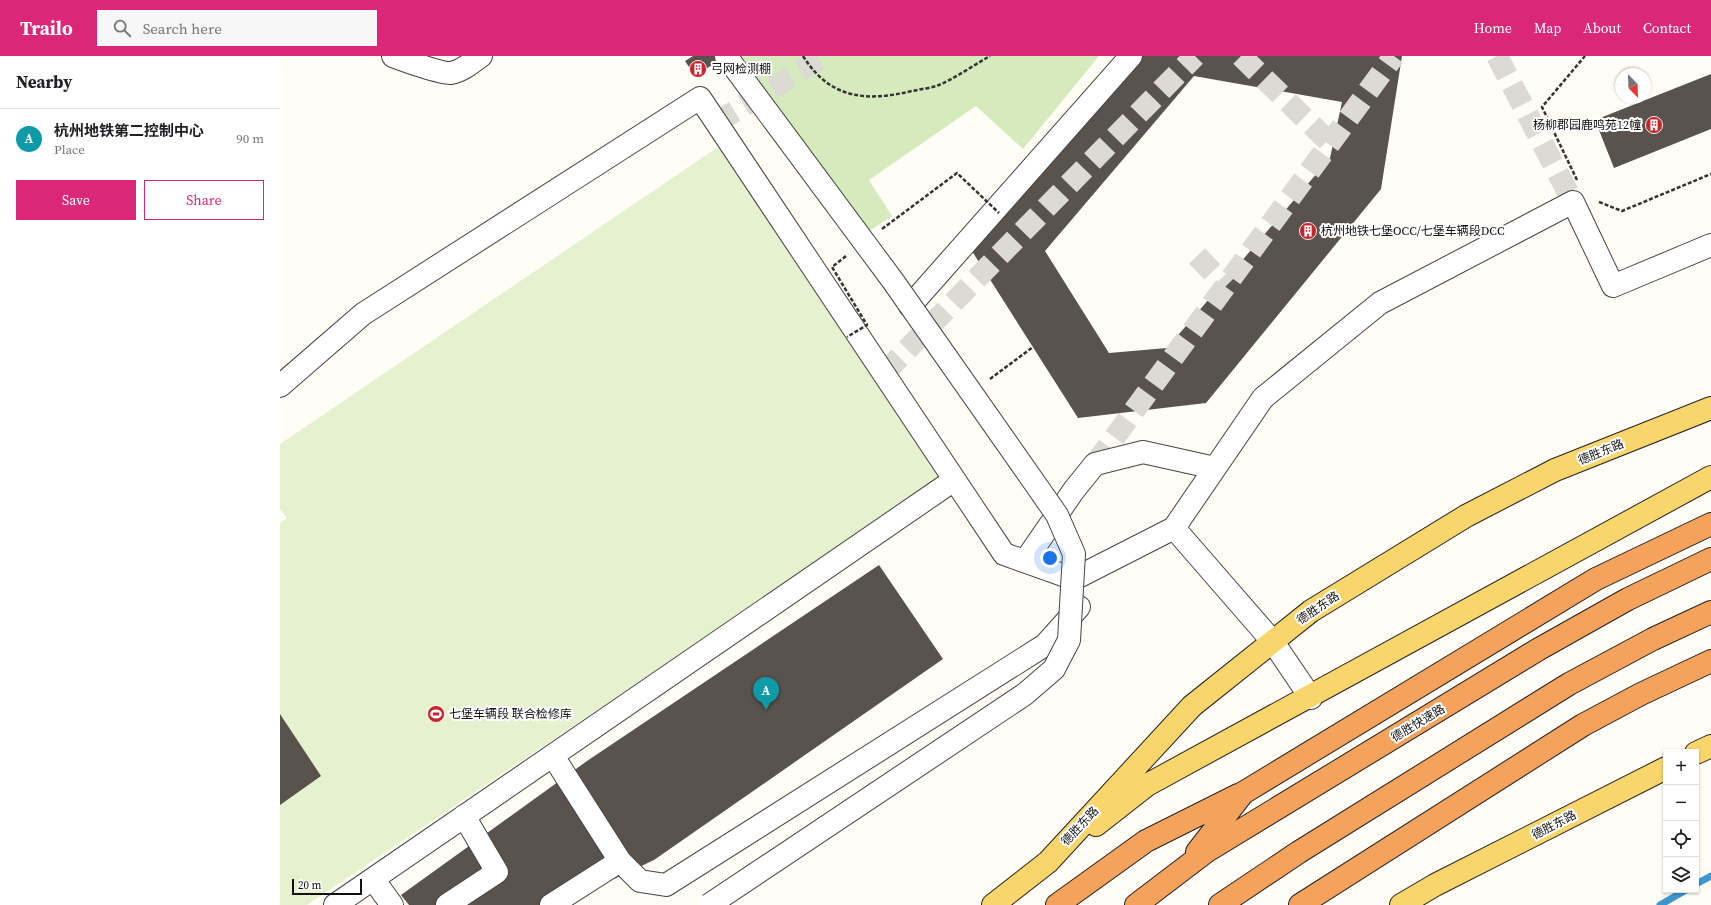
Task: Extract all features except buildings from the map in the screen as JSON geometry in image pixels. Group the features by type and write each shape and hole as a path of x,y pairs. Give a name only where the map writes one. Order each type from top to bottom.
{"highway":[{"path":"1057,905 1146,841 1243,793 1596,579 1711,524"},
{"name":"德胜快速路","path":"1136,905 1207,851 1538,649 1628,599 1711,559"},
{"path":"1220,905 1300,852 1569,684 1653,639 1711,612"},
{"path":"1300,905 1583,726 1641,694 1711,661"},
{"path":"1182,871 1243,793"}],"main road":[{"name":"德胜东路","path":"992,905 1048,862 1192,706 1311,611 1466,516 1555,470 1711,408"},
{"path":"1048,862 1148,785 1311,698 1711,477"},
{"path":"1699,752 1711,746"},
{"name":"德胜东路","path":"1401,905 1435,885 1663,770"}],"street":[{"path":"393,56 410,63 450,73 470,65 482,56"},
{"path":"709,905 1025,694 1054,669 1069,640 1074,554 1057,515 910,306 726,56"},
{"path":"910,306 1131,56"},
{"path":"280,386 363,314 700,98 1004,554 1074,579 1174,528 1263,398 1380,303 1574,202 1613,286 1711,245"},
{"path":"1025,562 1074,490 1096,464 1143,452 1215,468"},
{"path":"335,905 954,480"},
{"path":"1174,528 1273,642 1311,698"},
{"path":"553,756 620,861 640,881 666,885 1045,645 1079,608 1074,579"},
{"path":"447,905 497,872 464,816"},
{"path":"551,905 620,861"},
{"path":"374,879 392,905"}],"path":[{"path":"803,56 812,70 830,86 859,96 889,97 939,85 990,56"},
{"path":"1578,182 1542,107 1585,56"},
{"path":"876,234 957,173 1000,213"},
{"path":"1592,199 1622,211 1711,174"},
{"path":"847,337 867,325 832,267 851,253"},
{"path":"971,392 1033,347"}],"green space":[{"path":"737,56 1099,56 1023,149 976,106 869,180 892,216 857,239"},
{"name":"七堡车辆段 联合检修库","path":"718,147 942,478 307,905 280,905 280,523 287,518 280,509 280,444"}],"waterway":[{"path":"1699,882 1711,876"},
{"path":"1660,905 1681,893"}],"tunnel":[{"path":"716,123 824,56"},
{"path":"884,373 1195,56"},
{"path":"1241,56 1330,143"},
{"path":"1095,464 1394,56"},
{"path":"1497,56 1573,202"},
{"path":"1197,256 1226,286"}],"place":[{"name":"弓网检测棚","path":"698,69"},
{"name":"杨柳郡园鹿鸣苑12幢","path":"1654,125"},
{"name":"杭州地铁七堡OCC/七堡车辆段DCC","path":"1308,231"},
{"name":"杭州地铁第二控制中心","path":"766,710"},
{"name":"七堡车辆段 联合检修库","path":"436,714"}]}
